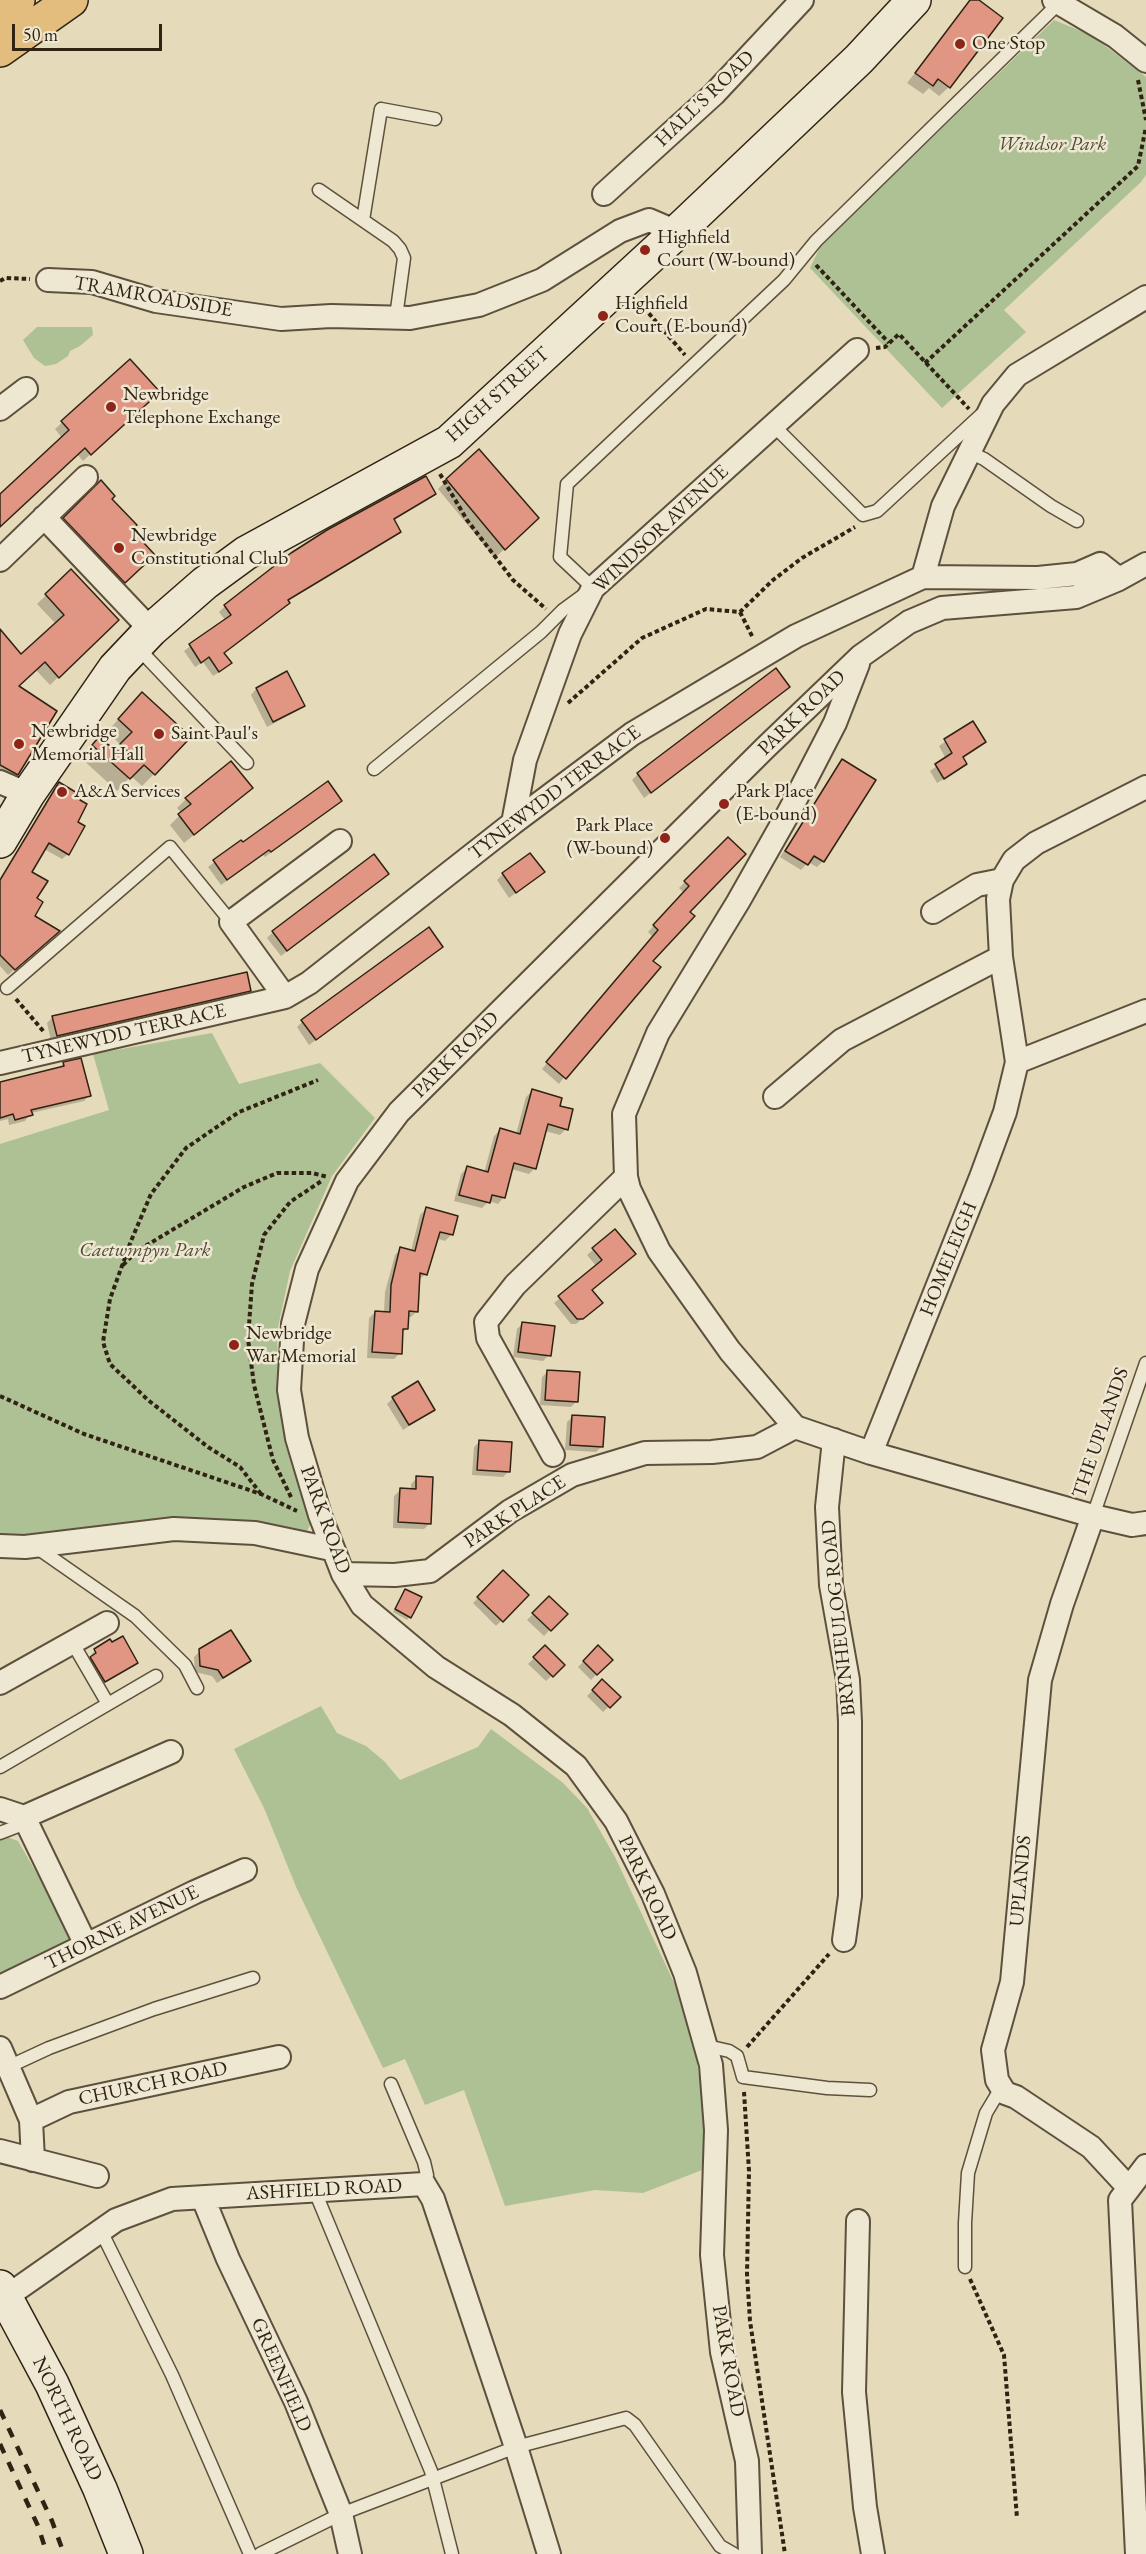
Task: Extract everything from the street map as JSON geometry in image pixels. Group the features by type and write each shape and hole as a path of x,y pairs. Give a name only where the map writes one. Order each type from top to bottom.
{"main road":[{"path":"0,13 18,0"},
{"path":"0,50 71,0"}],"street":[{"name":"HALL'S ROAD","path":"604,194 714,94 802,0"},
{"name":"HIGH STREET","path":"0,841 14,788 144,638 205,583 246,554 448,442 677,232 859,59 914,0"},
{"path":"1056,2 1115,36 1141,58"},
{"name":"TRAMROADSIDE","path":"48,280 92,282 156,301 280,319 331,316 410,318 479,305 542,280 620,231 648,220 677,232"},
{"path":"924,577 943,506 969,452 985,411 1017,375 1143,303"},
{"name":"WINDSOR AVENUE","path":"513,823 525,760 570,634 593,588 857,350"},
{"path":"0,409 26,389"},
{"path":"0,560 86,477"},
{"path":"44,517 144,638"},
{"name":"TYNEWYDD TERRACE","path":"0,1063 285,997 309,983 513,823 632,734 796,636 924,577 1038,578 1077,574 1100,564 1119,579"},
{"name":"PARK ROAD","path":"750,2554 747,2461 722,2352 712,2255 716,2130 711,2065 685,1973 652,1894 616,1821 576,1766 512,1715 435,1667 362,1605 343,1574 322,1523 297,1438 290,1390 293,1324 307,1269 347,1181 399,1112 861,656 909,622 942,608 1076,597 1119,579 1146,564"},
{"path":"861,656 835,723 789,812 738,902 658,1033 624,1114 628,1189 659,1251 730,1351 795,1426 871,1453 1093,1516 1132,1525 1146,1523"},
{"path":"933,912 977,885 1002,880 1014,861 1036,843 1146,787"},
{"path":"285,997 231,921 340,841"},
{"name":"HOMELEIGH","path":"871,1453 985,1166 1005,1112 1017,1062 1001,957 998,899 1002,880"},
{"path":"775,1097 842,1040 1001,957"},
{"path":"1017,1062 1146,1011"},
{"name":"PARK PLACE","path":"553,1455 488,1338 486,1322 515,1285 626,1177"},
{"name":"PARK PLACE","path":"343,1574 395,1575 430,1570 510,1511 572,1475 645,1453 712,1452 758,1447 795,1426"},
{"name":"BRYNHEULOG ROAD","path":"834,1440 827,1507 831,1586 848,1680 852,1807 850,1896 844,1940"},
{"name":"UPLANDS","path":"1001,2088 995,2072 993,2050 1012,1982 1040,1680 1093,1516"},
{"path":"0,1546 35,1546 174,1529 255,1533 331,1549"},
{"path":"0,1683 106,1623"},
{"path":"25,1820 171,1752"},
{"path":"0,1809 25,1820 86,1945"},
{"name":"THORNE AVENUE","path":"0,1987 245,1870"},
{"path":"4,2057 30,2120 33,2160"},
{"name":"CHURCH ROAD","path":"30,2120 69,2102 279,2057"},
{"path":"1001,2088 1005,2093 1016,2097 1091,2147 1129,2188"},
{"path":"0,2151 97,2176"},
{"path":"1137,2554 1120,2200 1146,2166"},
{"name":"ASHFIELD ROAD","path":"3,2292 116,2220 172,2199 424,2184 434,2199 549,2554"},
{"name":"GREENFIELD","path":"203,2198 228,2259 296,2402 341,2514 350,2554"},
{"path":"858,2220 854,2392 865,2507 873,2554"},
{"name":"NORTH ROAD","path":"3,2292 57,2395 100,2489 126,2554"}],"lane":[{"path":"374,769 593,588 560,557 567,484 784,280 805,254 1056,2"},
{"path":"363,220 381,110 435,119"},
{"path":"319,190 393,241 400,249 404,258 396,317"},
{"path":"774,426 863,515 877,511 985,411"},
{"path":"969,452 984,459 1077,521"},
{"path":"144,638 247,763"},
{"path":"7,988 170,847 231,921"},
{"name":"THE UPLANDS","path":"1093,1516 1146,1363"},
{"path":"35,1546 135,1616 185,1665 197,1688"},
{"path":"72,1642 108,1704"},
{"path":"0,1767 156,1676"},
{"path":"0,1833 25,1820"},
{"path":"4,2057 49,2048 154,2009 253,1978"},
{"path":"706,2046 729,2051 738,2056 743,2077 827,2088 870,2090"},
{"path":"391,2084 424,2162 427,2175 424,2184"},
{"path":"965,2267 968,2173 986,2113 1001,2088"},
{"path":"314,2189 433,2478 452,2554"},
{"path":"101,2231 172,2374 250,2554"},
{"path":"260,2554 341,2514 516,2447 626,2418 635,2425 720,2546 734,2554"}],"path":[{"path":"1141,58 1132,66 1141,87 1146,120"},
{"path":"926,363 1138,166 1146,127"},
{"path":"805,254 889,343"},
{"name":"TRAMROADSIDE","path":"0,281 5,278 48,280"},
{"path":"622,283 693,365"},
{"path":"857,350 885,347 899,334 926,363 985,411"},
{"path":"428,453 467,520 513,580 555,618"},
{"path":"740,612 772,580 802,558 844,535 877,511"},
{"path":"567,704 642,638 706,609 740,612"},
{"path":"740,612 762,656"},
{"path":"7,988 58,1049"},
{"path":"261,1494 240,1467 208,1447 148,1400 110,1364 103,1342 110,1299 151,1194 186,1148 239,1112 318,1080"},
{"path":"122,1266 137,1251 244,1187 277,1173 312,1173 347,1181"},
{"path":"0,1396 84,1434 261,1494 322,1523"},
{"path":"738,2056 844,1940"},
{"path":"743,2077 749,2171 747,2274 750,2321 785,2554"},
{"path":"965,2267 978,2302 1004,2355 1017,2518"}],"green space":[{"name":"Windsor Park","path":"1054,20 1091,35 1146,77 1146,175 1004,310 1026,332 942,408 810,268 821,245"},
{"path":"37,327 92,327 93,335 56,364 45,366 34,358 23,340"},
{"name":"Caetwmpyn Park","path":"212,1033 239,1084 320,1063 375,1118 332,1176 290,1271 277,1332 279,1393 313,1518 305,1536 33,1537 0,1534 0,1144 109,1110 93,1054"},
{"path":"321,1706 337,1733 366,1746 384,1761 400,1780 478,1747 491,1729 562,1782 587,1808 615,1857 677,1989 696,2057 703,2100 706,2154 702,2170 643,2193 595,2190 505,2206 464,2090 425,2105 405,2059 383,2068 297,1889 264,1808 234,1749"},
{"path":"7,1837 18,1841 66,1924 73,1941 0,1978 0,1840"}],"building":[{"path":"970,0 979,0 1003,18 950,88 938,79 933,86 915,73"},
{"name":"Newbridge Telephone Exchange","path":"130,359 160,392 91,455 85,448 0,527 0,494 69,430 61,421"},
{"path":"479,449 539,518 505,550 446,479"},
{"path":"426,476 436,494 394,519 401,532 288,600 290,603 224,653 232,663 219,672 209,657 201,663 189,644 231,615 224,605 291,553 327,530"},
{"path":"101,480 115,496 112,499 137,525 132,530 155,555 125,583 63,518"},
{"path":"71,569 119,620 59,678 45,662 19,686 57,711 18,775 0,765 0,629 21,654 64,615 45,594"},
{"path":"776,668 790,687 651,793 637,773"},
{"path":"287,671 305,706 273,722 256,688"},
{"name":"Saint Paul's","path":"142,692 191,737 155,775 144,765 130,779 92,745 98,738 124,755 127,751 120,744 132,732 118,719"},
{"path":"973,721 986,742 963,757 967,764 944,779 935,764 952,753 944,739"},
{"path":"842,759 876,780 824,862 814,856 808,865 785,851"},
{"path":"231,761 253,788 194,835 178,814 191,804 185,798"},
{"path":"328,781 342,801 271,852 269,850 227,880 213,860 241,840 243,842"},
{"path":"59,782 82,796 80,800 87,804 78,822 85,826 69,855 49,843 32,872 48,881 37,898 43,902 35,916 60,931 15,970 0,955 0,880"},
{"path":"728,837 746,854 690,912 695,916 653,961 661,967 566,1079 546,1062 658,930 653,925 689,886 684,881"},
{"path":"530,853 545,872 516,893 502,873"},
{"path":"374,854 389,874 287,951 272,931"},
{"path":"429,927 443,947 316,1040 301,1020"},
{"path":"247,972 251,991 57,1036 52,1016"},
{"path":"81,1058 91,1096 31,1110 33,1115 15,1120 13,1114 0,1118 0,1082 64,1066 63,1062"},
{"path":"532,1089 562,1098 560,1106 573,1109 568,1130 548,1124 536,1169 514,1163 505,1198 492,1195 490,1203 459,1195 467,1166 488,1172 500,1128 520,1134"},
{"path":"426,1207 458,1216 453,1235 440,1232 427,1275 420,1273 418,1312 409,1311 408,1329 403,1329 402,1354 372,1352 375,1311 390,1312 391,1285 400,1247 415,1251"},
{"path":"615,1229 636,1254 592,1290 603,1303 583,1319 577,1319 558,1296 602,1260 592,1248"},
{"path":"522,1322 555,1326 551,1356 518,1352"},
{"path":"547,1370 580,1372 578,1402 545,1400"},
{"path":"418,1381 435,1410 409,1425 392,1397"},
{"path":"572,1415 605,1417 603,1447 570,1445"},
{"path":"479,1440 512,1442 510,1472 477,1470"},
{"path":"416,1476 433,1477 431,1524 398,1522 400,1488 416,1489"},
{"path":"503,1570 529,1595 503,1622 477,1597"},
{"path":"405,1589 422,1597 411,1618 395,1609"},
{"path":"549,1596 568,1614 551,1631 532,1613"},
{"path":"231,1630 251,1661 223,1678 218,1670 200,1666 199,1649"},
{"path":"123,1636 138,1663 105,1682 90,1657 96,1653 94,1649 110,1639 112,1642"},
{"path":"545,1645 565,1665 553,1677 533,1657"},
{"path":"598,1645 613,1660 597,1675 583,1661"},
{"path":"602,1679 621,1697 610,1708 592,1690"}],"railway":[{"path":"0,2410 52,2521 64,2554"},
{"path":"0,2444 38,2526 47,2554"}],"place":[{"name":"One Stop","path":"960,44"},
{"name":"Highfield Court (W-bound)","path":"645,250"},
{"name":"Highfield Court (E-bound)","path":"603,316"},
{"name":"Newbridge Telephone Exchange","path":"111,407"},
{"name":"Newbridge Constitutional Club","path":"119,548"},
{"name":"Saint Paul's","path":"159,734"},
{"name":"Newbridge Memorial Hall","path":"19,744"},
{"name":"A&A Services","path":"62,792"},
{"name":"Park Place (E-bound)","path":"724,804"},
{"name":"Park Place (W-bound)","path":"665,838"},
{"name":"Newbridge War Memorial","path":"234,1345"}]}
